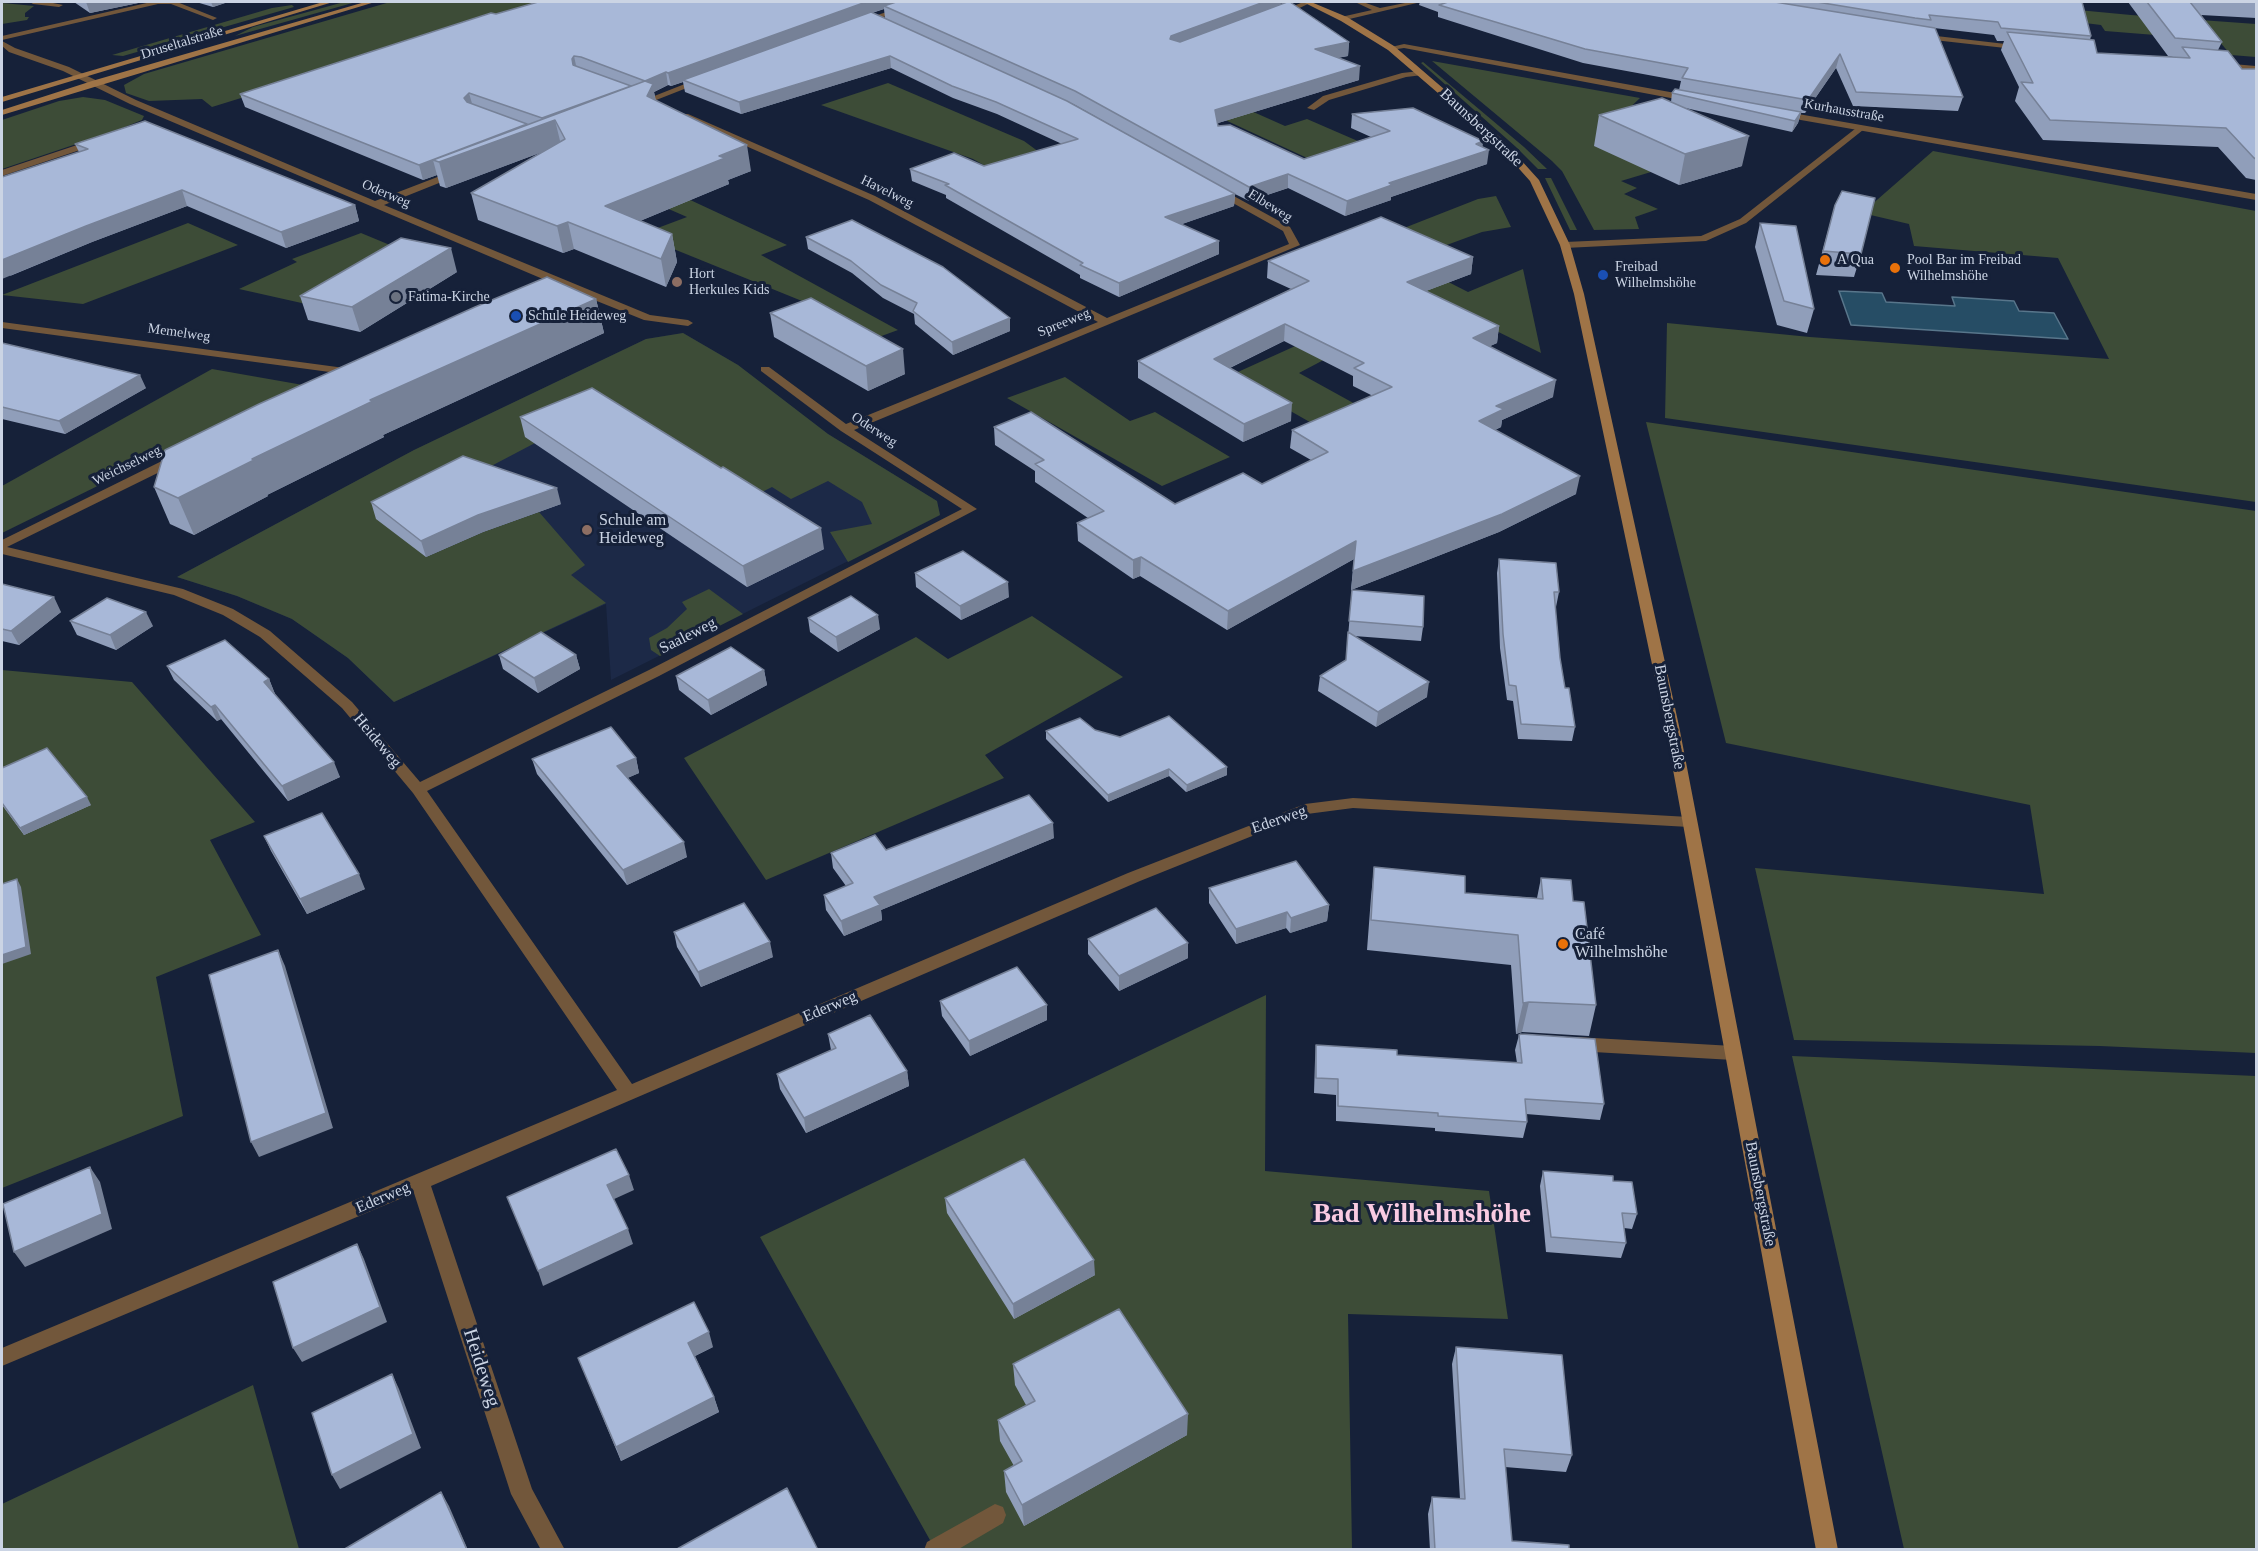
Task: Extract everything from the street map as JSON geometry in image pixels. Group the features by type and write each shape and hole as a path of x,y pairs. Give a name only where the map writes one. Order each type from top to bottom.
{"main road":[{"name":"Druseltalstraße","path":"2,100 79,75 329,2"},
{"name":"Druseltalstraße","path":"2,113 95,83 371,2"},
{"name":"Baunsbergstraße","path":"1307,2 1344,20 1391,48 1499,141 1534,180 1565,245 1579,294 1672,726 1827,1550"}],"street":[{"path":"33,2 59,5"},
{"path":"2,38 158,2 172,2 213,18"},
{"path":"887,2 907,7"},
{"path":"852,25 923,2"},
{"path":"1272,17 1307,2"},
{"path":"1358,2 1380,11"},
{"path":"1344,20 1418,2"},
{"path":"872,18 882,23"},
{"path":"1911,35 2030,49"},
{"name":"Oderweg","path":"2,43 12,50 79,75 556,286 648,318 688,323"},
{"path":"1391,48 1404,46 1704,101"},
{"path":"2,52 12,50"},
{"path":"2210,64 2256,68"},
{"path":"1311,108 1326,98 1405,75 1420,73"},
{"path":"629,108 713,76"},
{"path":"632,92 660,105"},
{"name":"Havelweg","path":"671,109 872,198 1106,322"},
{"name":"Kurhausstraße","path":"1770,112 2256,197"},
{"path":"158,121 170,117"},
{"path":"1565,245 1703,239 1743,221 1860,128"},
{"path":"2,173 102,139"},
{"path":"374,205 469,168"},
{"name":"Elbeweg","path":"1205,183 1287,229 1295,245"},
{"name":"Spreeweg","path":"845,429 1295,245"},
{"name":"Memelweg","path":"2,324 358,370 331,382"},
{"name":"Oderweg","path":"765,369 845,429 971,509"},
{"name":"Weichselweg","path":"2,547 182,456"},
{"name":"Saaleweg","path":"418,789 654,673 971,509"},
{"name":"Heideweg","path":"2,547 178,592 228,612 265,634 347,705 418,789 629,1093"},
{"name":"Ederweg","path":"2,1357 420,1182 1154,869 1305,809 1353,803 1689,822"},
{"path":"1556,1042 1733,1053"},
{"name":"Heideweg","path":"420,1182 522,1494 554,1550"},
{"path":"935,1550 995,1515"}],"shaded area":[{"path":"1839,291 1882,293 1886,302 1955,306 1952,297 2014,301 2019,311 2054,313 2068,339 1851,325"},
{"name":"Schule am Heideweg","path":"683,333 738,365 828,434 937,501 940,515 611,680 606,604 394,702 348,658 292,619 237,596 177,577 414,450 646,339"}],"green space":[{"path":"344,2 356,2 235,36 253,27"},
{"path":"390,2 551,2 212,107 202,99 149,101 126,93 124,85 144,74"},
{"path":"1993,2 2256,24 2256,57 2231,55 2218,40 2105,31 2101,25 1971,9"},
{"path":"2,3 34,6 25,13 25,17 29,17 27,20 2,24"},
{"path":"292,5 294,7 123,56 112,55 272,8"},
{"path":"1432,61 1640,98 1617,120 1671,166 1621,181 1637,188 1624,194 1658,209 1635,217 1639,229 1594,230 1562,171"},
{"path":"1423,62 1547,169 1538,169 1421,63"},
{"path":"1168,74 1285,126 1307,119 1397,158 1346,176 1141,81"},
{"path":"888,83 1024,141 1107,202 1122,243 973,159 821,105"},
{"path":"83,97 105,100 144,116 142,120 115,131 2,169 2,120 59,101"},
{"path":"1933,151 2256,211 2256,502 1665,418 1667,323 1810,337 2109,359 2058,258 1914,246 1909,224 1862,213"},
{"path":"1545,178 1551,178 1577,230 1570,230"},
{"path":"632,193 686,198 787,245 761,255 898,330 876,338 839,316 639,235 687,217"},
{"path":"1496,196 1511,227 1482,232 1444,246 1404,228 1478,199"},
{"path":"188,223 238,245 83,304 2,295"},
{"path":"361,233 402,250 306,304 239,289 297,262 292,259"},
{"path":"1417,266 1468,292 1523,269 1541,353 1387,277"},
{"name":"Schule am Heideweg","path":"683,333 738,365 828,434 937,501 940,515 848,562 830,532 872,524 862,502 828,481 791,499 772,487 762,492 535,443 476,474 426,557 483,532 539,512 585,565 571,575 606,603 394,702 348,658 292,619 237,596 177,577 414,450 646,339"},
{"path":"1324,333 1350,346 1299,373 1357,405 1315,425 1229,376"},
{"path":"212,369 303,385 2,533 2,486"},
{"path":"1065,377 1130,421 1155,412 1230,457 1162,486 1007,398"},
{"path":"1646,422 2256,511 2256,1053 2100,1046 1794,1040 1755,868 2044,894 2030,805 1726,743"},
{"path":"709,589 743,614 660,656 651,650 649,638 667,628 687,609 682,602"},
{"path":"1032,616 1123,677 985,755 1004,778 766,880 684,758 916,637 948,659"},
{"path":"2,670 132,682 255,822 210,840 261,935 156,977 183,1116 2,1188"},
{"path":"1266,995 1265,1171 1489,1191 1508,1319 1348,1314 1352,1549 935,1549 760,1237"},
{"path":"1792,1056 2256,1076 2256,1549 1904,1549"},
{"path":"253,1385 299,1549 2,1549 2,1504"}],"building":[{"path":"538,2 866,2 645,81 574,56 573,65 631,86 542,118 469,93 464,98 467,102 527,124 419,165 240,94 491,13 496,14"},
{"path":"896,2 1264,2 1171,36 1170,39 1180,42 1290,2 1349,42 1315,49 1360,66 1215,110 1218,126 1230,125 1304,159 1390,131 1352,114 1413,108 1483,141 1476,144 1489,150 1389,183 1392,185 1347,201 1288,174 1249,187 1075,91 884,6"},
{"path":"1448,2 1775,2 1935,28 1963,97 1856,92 1840,54 1808,100 1682,78 1688,68 1585,49 1439,5"},
{"path":"1817,2 2082,2 2091,36 2001,28 1998,22 1929,15 1931,20"},
{"path":"2147,2 2190,2 2222,42 2175,38"},
{"path":"871,12 1067,101 1235,194 1165,217 1219,241 1119,283 1080,265 1083,263 945,185 949,184 910,169 954,153 984,166 1078,139 996,102 952,86 890,56 739,102 683,80"},
{"path":"2007,32 2094,40 2097,53 2190,58 2182,47 2228,51 2242,69 2256,69 2256,159 2226,128 2050,120 2021,82 2033,83"},
{"path":"645,81 653,84 647,96 747,145 719,156 725,158 605,206 672,234 661,259 568,222 557,226 471,193 565,139 555,120 439,162 433,160"},
{"path":"1675,89 1801,112 1795,121 1672,93"},
{"path":"1662,98 1749,136 1685,154 1599,115"},
{"path":"145,121 355,205 281,232 182,190 2,260 2,177 88,149 75,144"},
{"path":"1842,191 1875,198 1861,254 1823,251 1835,205"},
{"path":"1381,217 1473,257 1407,282 1499,326 1473,338 1556,380 1496,406 1504,409 1479,421 1580,476 1502,514 1353,571 1356,541 1228,611 1141,557 1133,560 1077,523 1104,511 1035,464 1044,460 994,427 1031,412 1175,504 1243,473 1262,484 1328,452 1292,430 1392,387 1354,368 1364,363 1285,324 1214,359 1292,403 1244,424 1138,361 1309,281 1268,261"},
{"path":"852,220 943,267 1010,318 952,342 913,311 917,303 881,285 851,261 806,237"},
{"path":"1760,223 1796,226 1814,309 1784,301"},
{"path":"401,238 451,248 352,307 300,296"},
{"path":"547,277 596,299 370,400 373,401 252,459 254,460 178,498 154,487 165,450 259,404"},
{"path":"811,298 903,349 866,366 770,313"},
{"path":"2,343 140,375 59,421 2,407"},
{"path":"592,388 821,528 743,566 520,417"},
{"path":"463,456 557,488 478,515 421,541 371,502"},
{"path":"963,551 1008,582 960,606 915,573"},
{"path":"1499,559 1556,563 1559,592 1554,592 1560,658 1565,688 1569,688 1575,727 1521,724 1516,686 1509,685 1503,634"},
{"path":"2,584 54,597 11,631 2,629"},
{"path":"1352,590 1424,596 1423,627 1349,621"},
{"path":"851,596 878,615 836,637 808,618"},
{"path":"107,598 146,612 110,635 70,621"},
{"path":"541,632 576,655 534,678 499,655"},
{"path":"1348,632 1429,682 1378,712 1320,676 1346,660"},
{"path":"225,640 269,679 264,682 334,762 282,786 215,705 211,707 167,666"},
{"path":"731,647 764,670 708,700 676,676"},
{"path":"1169,716 1227,767 1187,785 1169,769 1108,795 1046,731 1080,718 1095,730 1120,737"},
{"path":"611,727 636,758 617,766 684,842 623,870 532,759"},
{"path":"47,748 87,797 20,828 2,803 2,768"},
{"path":"1029,795 1053,823 874,897 880,905 841,921 824,895 853,883 831,853 875,835 886,850"},
{"path":"322,813 359,874 300,899 264,836"},
{"path":"1296,861 1329,905 1291,918 1287,912 1236,929 1209,888"},
{"path":"1374,867 1465,876 1465,893 1543,899 1541,878 1571,880 1573,901 1584,902 1596,1005 1523,1003 1518,935 1371,920"},
{"path":"17,879 26,947 2,955 2,884"},
{"path":"744,903 770,942 698,972 674,932"},
{"path":"1156,908 1188,943 1119,976 1088,939"},
{"path":"278,950 326,1113 251,1142 209,975"},
{"path":"1017,967 1047,1005 969,1041 940,1001"},
{"path":"870,1015 907,1071 804,1118 777,1074 836,1048 828,1034"},
{"path":"1519,1035 1595,1039 1604,1104 1525,1099 1527,1122 1438,1116 1438,1113 1338,1106 1338,1079 1316,1078 1316,1045 1397,1050 1397,1055 1522,1063"},
{"path":"616,1149 629,1175 607,1185 628,1229 538,1271 507,1197"},
{"path":"1024,1159 1094,1260 1013,1304 945,1198"},
{"path":"90,1167 102,1214 14,1252 3,1204"},
{"path":"1543,1171 1613,1176 1613,1181 1632,1182 1637,1214 1622,1213 1626,1243 1551,1237"},
{"path":"357,1244 380,1307 293,1348 273,1282"},
{"path":"694,1302 709,1332 688,1343 714,1397 616,1447 578,1358"},
{"path":"1119,1309 1188,1414 1022,1505 1004,1471 1022,1461 998,1420 1035,1401 1013,1364"},
{"path":"1456,1347 1562,1355 1572,1455 1504,1449 1512,1541 1569,1545 1569,1550 1435,1550 1432,1497 1465,1499"},
{"path":"392,1374 413,1434 332,1475 312,1413"},
{"path":"787,1488 818,1550 677,1550 677,1549"},
{"path":"441,1492 467,1550 343,1550"}],"place":[{"name":"A Qua","path":"1825,260"},
{"name":"Pool Bar im Freibad Wilhelmshöhe","path":"1895,268"},
{"name":"Freibad Wilhelmshöhe","path":"1603,275"},
{"name":"Hort Herkules Kids","path":"677,282"},
{"name":"Fatima-Kirche","path":"396,297"},
{"name":"Schule Heideweg","path":"516,316"},
{"name":"Schule am Heideweg","path":"587,530"},
{"name":"Café Wilhelmshöhe","path":"1563,944"}],"district":[{"name":"Bad Wilhelmshöhe","path":"1422,1215"}]}
